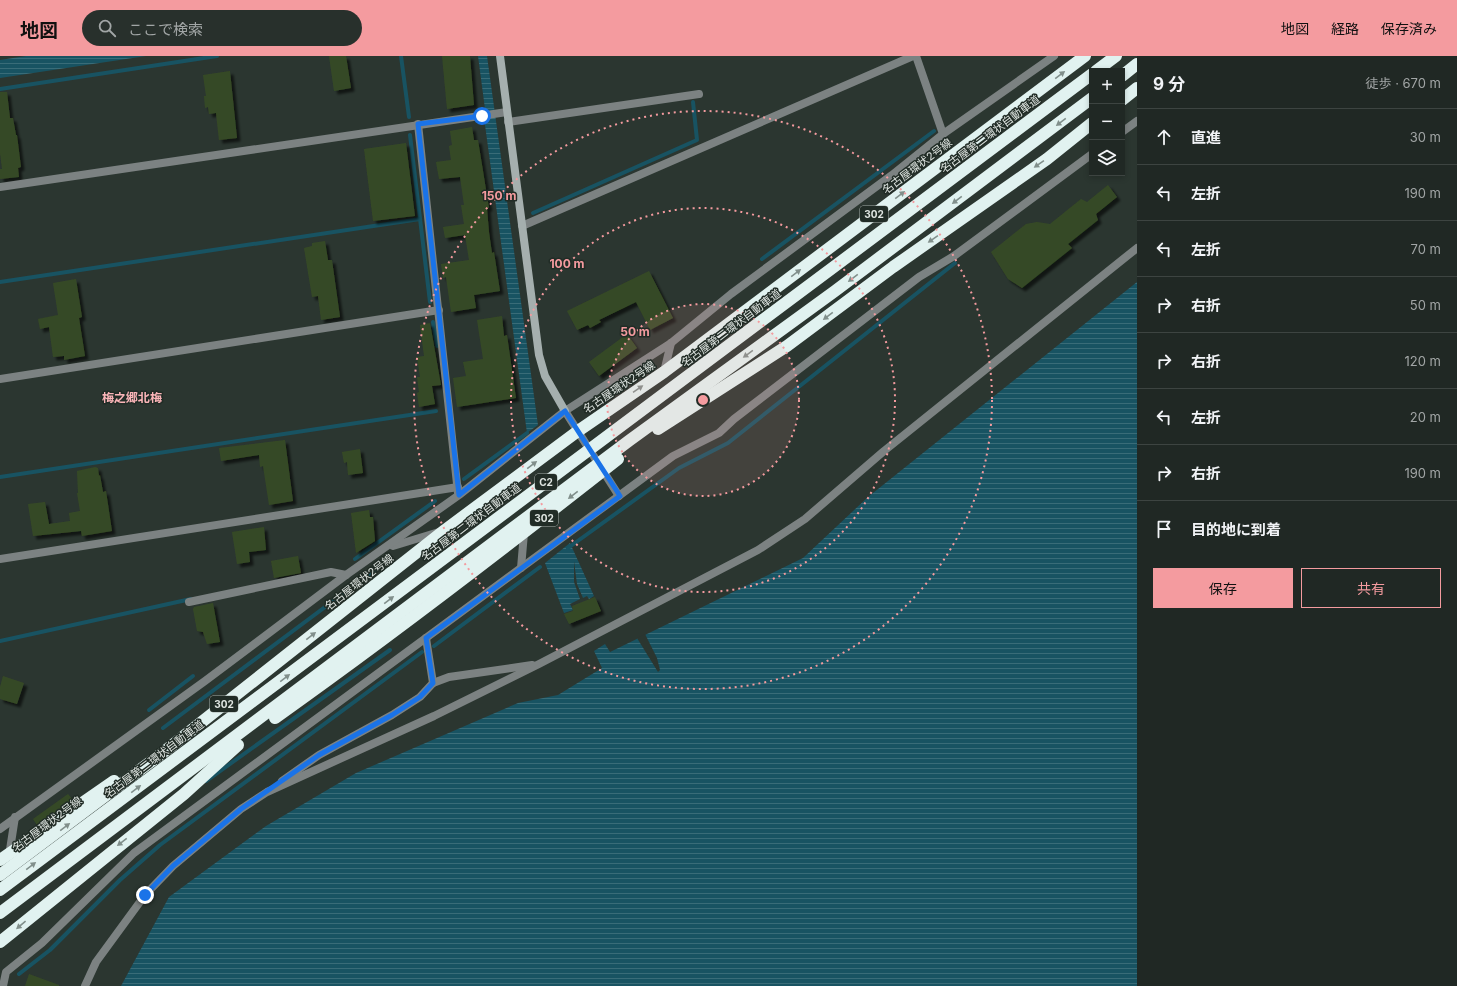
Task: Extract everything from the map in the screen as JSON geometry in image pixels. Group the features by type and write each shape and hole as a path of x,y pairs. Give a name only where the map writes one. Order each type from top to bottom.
{"highway":[{"name":"名古屋環状2号線","path":"2,869 165,751 445,530 578,431 664,372 1085,56"},
{"path":"1100,68 1116,56"},
{"path":"1125,74 1137,64"},
{"name":"名古屋第二環状自動車道","path":"0,890 1089,76"},
{"path":"1125,98 1137,88"},
{"name":"C2","path":"0,913 630,440 835,291 1089,100"},
{"name":"302","path":"0,920 214,761 367,652 524,533 652,433 787,346 893,267 1046,159 1089,125"},
{"path":"2,869 108,785 269,690"},
{"path":"0,942 184,794 288,698"}],"street":[{"path":"500,56 503,113 508,122 539,355 545,376 565,411 620,496"},
{"path":"522,226 914,56 943,134"},
{"path":"0,829 205,681 565,411 671,343 731,294 892,175 943,134 1054,56"},
{"path":"508,122 699,94"},
{"path":"0,187 418,124 503,113"},
{"path":"1125,130 1137,121"},
{"path":"418,124 458,491"},
{"path":"3,986 6,972 42,943 134,853 673,456 719,433 734,419 919,277 954,256 1089,156"},
{"path":"267,792 434,716 539,664 758,550 805,519 884,451 1137,248"},
{"path":"0,379 439,310"},
{"path":"664,372 671,343"},
{"path":"0,559 458,491"},
{"path":"374,555 399,543 445,530"},
{"path":"521,568 524,533"},
{"path":"189,602 331,572 346,575"},
{"path":"426,638 433,683"},
{"path":"85,986 96,962 145,895 173,866 241,809 319,755 392,715 420,697 433,683 449,678 539,664"},
{"path":"2,869 15,817"}],"water":[{"path":"26,56 146,56 0,78 0,60"},
{"path":"478,56 487,56 538,425 527,433 485,125 485,109"},
{"path":"1137,282 1137,986 121,986 169,897 266,826 356,773 518,703 558,695 602,668 594,651 605,644 610,652 803,558 868,497"},
{"path":"570,543 594,596 589,599 587,596 583,598 577,584 574,561 574,582 580,599 570,604 573,610 564,613 545,563"}],"pier":[{"path":"645,634 657,658 660,670 658,672 637,638"}],"building":[{"path":"329,56 346,56 351,88 334,91"},
{"path":"442,56 470,56 474,105 447,109"},
{"path":"230,71 237,138 219,140 216,113 209,114 208,107 205,108 204,96 206,96 203,75"},
{"path":"0,92 7,92 10,118 13,118 17,135 21,167 18,168 19,177 0,179 0,169 2,169 0,153"},
{"path":"472,127 474,140 478,140 489,208 487,208 492,253 494,252 500,291 474,295 476,308 451,312 446,277 443,278 441,264 469,260 465,235 445,238 443,227 464,224 461,205 464,205 460,177 439,179 436,162 451,160 449,146 452,145 450,131"},
{"path":"406,143 415,216 373,221 364,149"},
{"path":"1108,185 1117,197 1096,214 1098,220 1068,244 1072,248 1022,288 1008,279 991,252 1026,224 1037,222 1050,224 1081,199 1087,202"},
{"path":"325,241 328,260 332,260 340,317 321,320 318,296 312,297 304,248 312,246 312,243"},
{"path":"649,271 673,318 650,330 636,302 599,320 601,322 590,328 588,325 577,330 567,311"},
{"path":"76,279 82,317 79,318 85,356 64,360 64,356 53,357 49,327 40,329 38,319 58,315 53,283"},
{"path":"502,316 504,336 507,335 516,398 457,407 453,378 466,376 463,362 483,359 477,320"},
{"path":"430,323 441,385 432,386 435,404 419,407 417,377 420,377 417,357 424,356 420,325"},
{"path":"627,334 637,348 599,376 589,362"},
{"path":"285,440 293,501 269,505 263,466 260,467 259,455 221,461 219,448"},
{"path":"360,449 363,473 348,475 347,462 344,463 342,452"},
{"path":"95,467 98,468 103,492 106,491 112,531 82,536 81,531 33,536 28,504 45,502 49,524 70,521 69,513 80,511 77,493 77,471"},
{"path":"369,510 370,517 373,517 375,541 356,553 351,513"},
{"path":"264,527 266,550 249,552 250,562 237,564 232,532"},
{"path":"298,556 301,573 274,578 271,561"},
{"path":"595,597 601,611 569,624 564,614 573,611 572,606"},
{"path":"213,603 220,642 207,644 203,632 197,631 193,609 194,607"},
{"path":"3,676 24,683 17,704 0,699 0,687"},
{"path":"68,794 73,800 37,825 33,819"},
{"path":"29,974 59,985 59,986 25,986"}],"waterway":[{"path":"0,89 217,56"},
{"path":"401,56 409,117"},
{"path":"533,213 697,140 693,102"},
{"path":"762,259 934,131"},
{"path":"410,135 430,302"},
{"path":"0,282 420,219"},
{"path":"568,548 679,468 728,443 955,263"},
{"path":"433,322 437,346"},
{"path":"0,477 436,411"},
{"path":"464,479 527,433"},
{"path":"355,559 435,501"},
{"path":"434,646 540,567"},
{"path":"163,728 376,569"},
{"path":"0,641 191,599"},
{"path":"206,781 390,650"},
{"path":"19,974 50,950 120,880 160,845 422,652"},
{"path":"149,710 193,676"}],"district":[{"name":"梅之郷北梅","path":"132,398"}],"route":[{"path":"145,895 173,866 241,809 319,755 392,715 420,697 433,683 426,638 620,496 565,411 459,495 418,124 482,116"}]}
